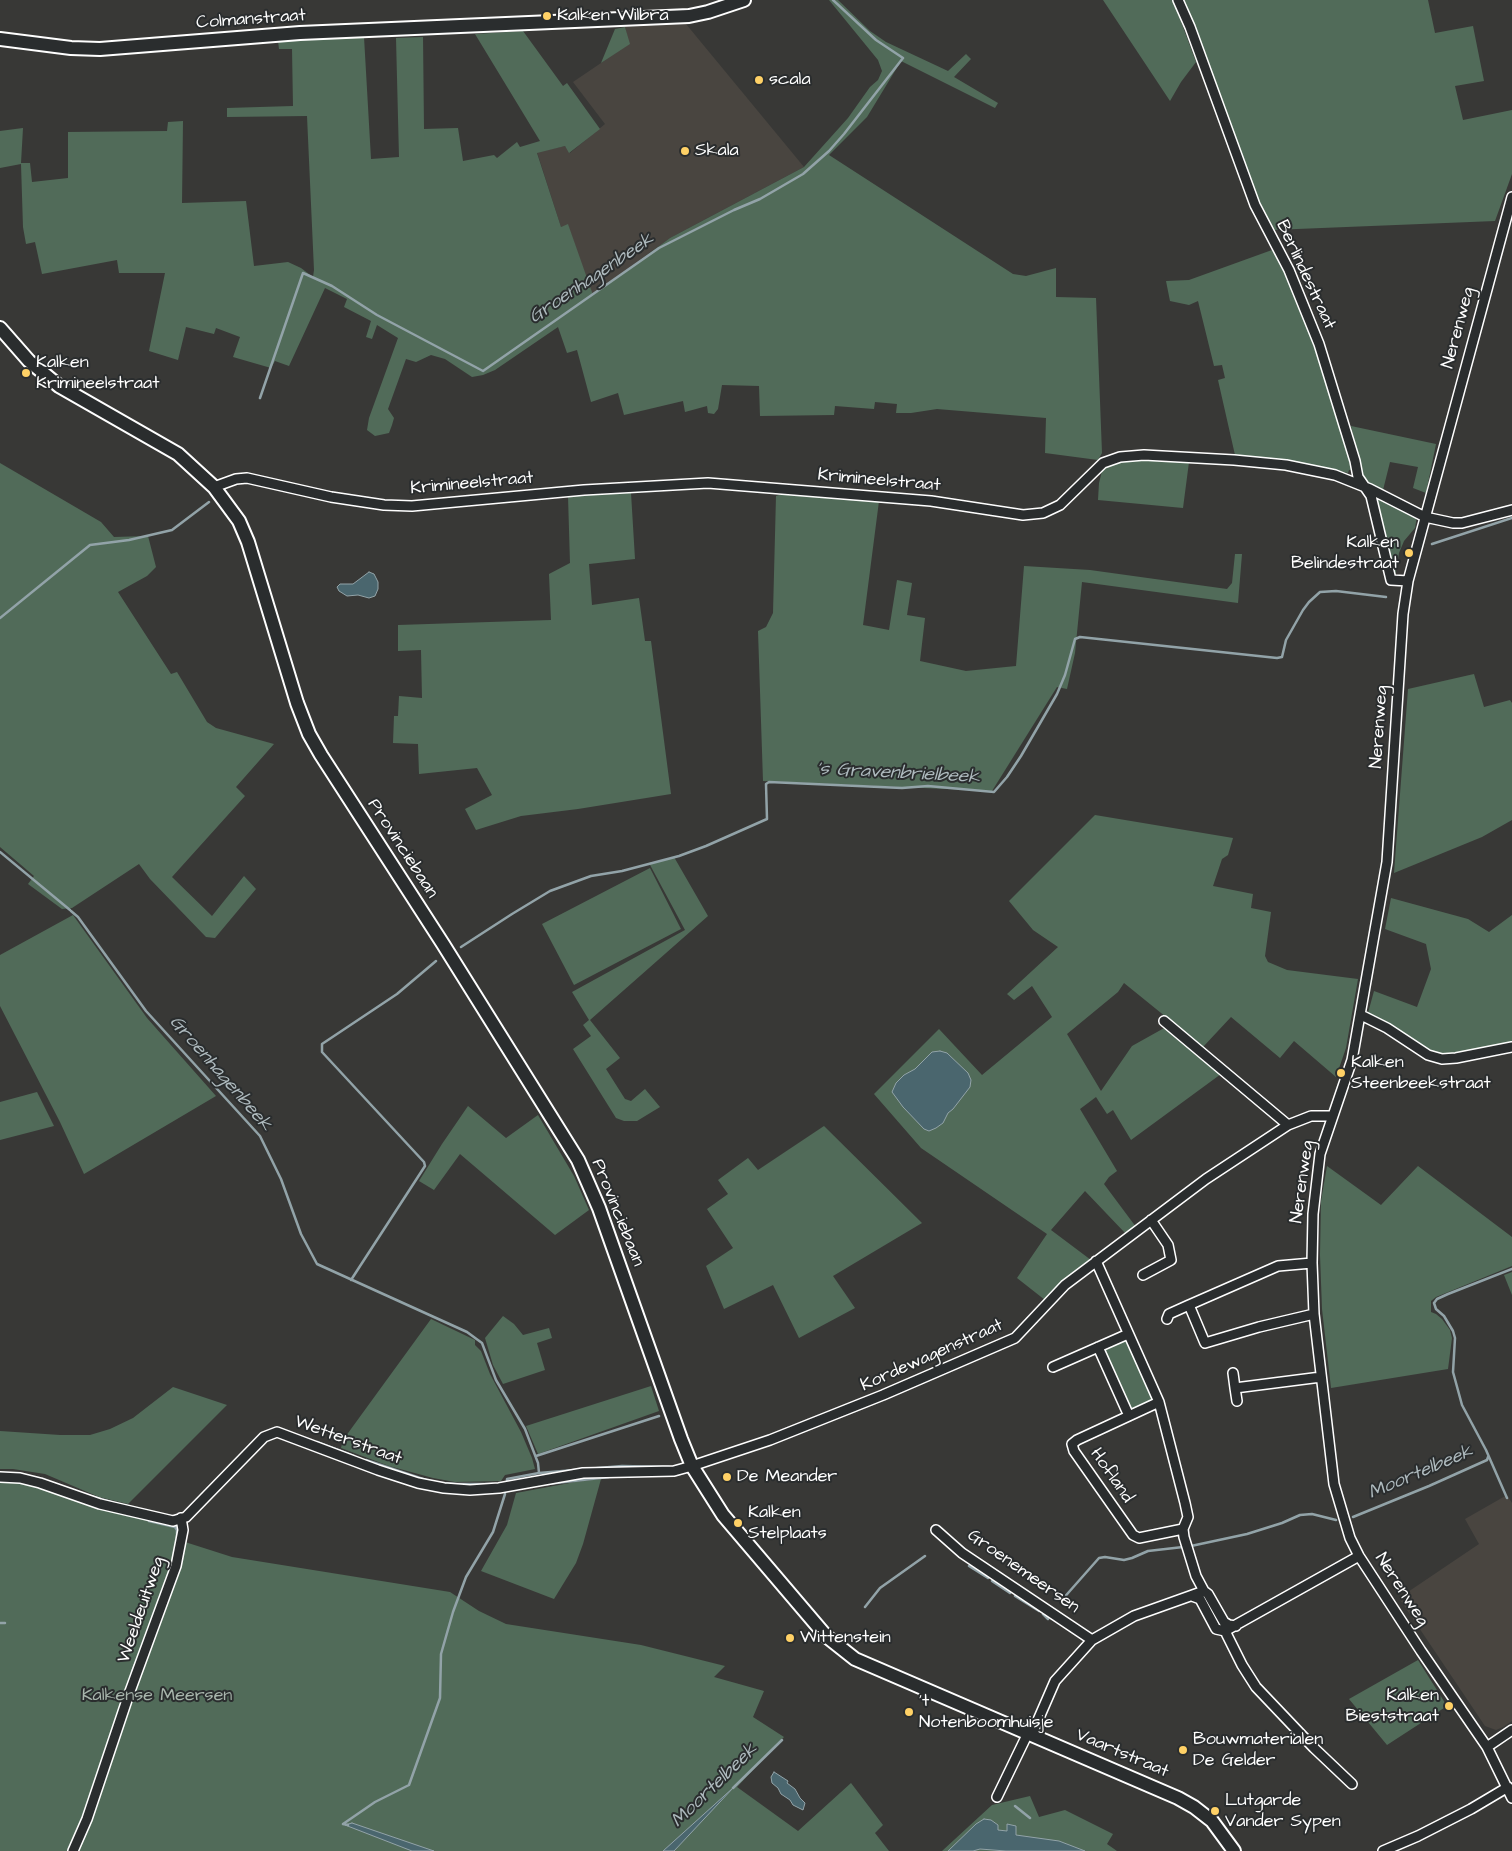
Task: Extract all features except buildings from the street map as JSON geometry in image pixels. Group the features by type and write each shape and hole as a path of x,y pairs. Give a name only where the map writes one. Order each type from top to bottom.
{"main road":[{"name":"Colmanstraat","path":"0,40 71,48 100,49 300,33 690,16 744,0"},
{"name":"Provinciebaan","path":"0,328 29,361 54,381 178,454 214,487 238,521 248,542 297,703 313,741 555,1121 590,1186 680,1439 692,1466"},
{"name":"Vaartstraat","path":"692,1466 723,1515 826,1636 840,1648 856,1659 892,1675 1178,1798 1194,1807 1212,1821 1234,1851"}],"street":[{"name":"Berlindestraat","path":"1178,0 1190,27 1255,205 1289,270 1319,344 1355,461 1358,477 1362,486 1371,496 1391,580 1408,582"},
{"name":"Nerenweg","path":"1512,197 1408,582 1403,614 1387,862 1352,1060 1320,1154 1313,1214 1312,1263 1314,1314 1334,1484 1347,1529 1359,1556 1420,1651 1487,1747 1512,1798"},
{"name":"Krimineelstraat","path":"214,487 236,479 247,478 331,497 384,506 412,506 584,490 708,482 931,501 1024,514 1043,513 1060,505 1103,463 1120,457 1144,455 1234,460 1286,466 1334,475 1362,486 1425,517 1453,524 1512,510"},
{"path":"1361,1015 1388,1028 1428,1055 1442,1059 1456,1058 1512,1046"},
{"path":"1164,1021 1288,1125"},
{"name":"Kordewagenstraat","path":"692,1466 770,1440 875,1399 1015,1338 1065,1285 1206,1179 1288,1125 1311,1116 1332,1116"},
{"path":"1142,1275 1171,1260 1168,1245 1151,1220"},
{"path":"1096,1260 1158,1402 1185,1503 1188,1517 1183,1529 1186,1547 1196,1576 1224,1622 1228,1625 1236,1626"},
{"path":"1167,1319 1169,1314 1278,1266 1312,1263"},
{"path":"1189,1306 1205,1343 1259,1327 1314,1314"},
{"path":"1053,1367 1128,1334"},
{"path":"1098,1347 1129,1416"},
{"path":"1233,1373 1236,1401"},
{"path":"1235,1388 1321,1377"},
{"name":"Hofland","path":"1158,1402 1072,1444 1074,1451 1133,1534 1139,1538 1183,1529"},
{"name":"Wetterstraat","path":"182,1518 186,1517 264,1437 276,1432 378,1470 418,1483 444,1488 470,1490 499,1488 583,1473 674,1471 692,1466"},
{"path":"0,1476 40,1483 100,1504 173,1521 182,1518"},
{"name":"Weeldeuitweg","path":"73,1851 87,1819 129,1694 176,1566 183,1530 182,1518"},
{"name":"Groenemeersen","path":"936,1530 962,1553 1092,1640"},
{"path":"1192,1596 1200,1600 1216,1628 1225,1631 1359,1556"},
{"path":"997,1797 1028,1733 1035,1727 1055,1681 1092,1640 1134,1616 1204,1591"},
{"path":"1225,1631 1242,1665 1256,1687 1314,1748 1352,1784"},
{"path":"1487,1747 1512,1730"},
{"path":"1383,1851 1418,1836 1471,1809 1508,1787"}],"shaded area":[{"path":"686,24 804,167 670,238 592,295 568,225 561,227 537,152 565,146 570,153 605,124 573,82 629,44 625,27"},
{"path":"1507,1495 1512,1503 1512,1721 1496,1730 1485,1726 1399,1598 1479,1544 1465,1519"}],"green space":[{"path":"829,0 838,0 870,31 886,42 948,71 966,54 971,59 954,77 998,103 995,108 901,61 867,117 829,155 1013,274 1026,276 1056,268 1056,297 1096,298 1102,453 1098,460 1045,453 1046,418 937,409 896,413 897,404 875,402 874,409 835,406 834,415 760,416 759,386 722,385 718,409 714,414 708,413 707,406 685,412 683,401 624,415 618,393 591,402 577,350 567,353 558,327 495,370 483,375 472,377 445,359 431,355 416,362 406,359 388,409 394,418 389,433 375,436 367,430 369,418 398,338 377,325 372,339 366,337 371,321 344,307 347,299 325,288 289,366 275,361 271,368 233,357 240,337 216,328 214,334 186,327 178,360 149,351 165,273 119,273 117,260 42,274 35,242 26,244 23,227 21,164 0,168 0,131 23,128 21,163 30,163 32,182 68,178 68,132 167,131 168,122 183,121 182,203 246,201 254,266 288,262 301,268 313,277 307,116 227,117 227,108 293,106 292,49 279,49 278,41 364,37 371,159 399,157 396,38 423,37 424,129 458,128 463,161 494,155 497,158 517,142 520,147 540,141 475,34 523,31 563,86 567,83 600,129 569,153 565,146 537,153 561,227 568,224 593,295 670,238 804,167 848,118 870,87 878,80 882,71 878,60"},
{"path":"1103,0 1173,0 1196,62 1170,101"},
{"path":"1183,0 1428,0 1435,33 1473,26 1484,81 1455,86 1463,120 1512,110 1512,174 1495,221 1272,230 1249,176"},
{"path":"625,27 630,44 601,63 615,29"},
{"path":"1272,250 1283,267 1302,308 1318,352 1354,469 1349,470 1348,473 1303,463 1235,455 1218,380 1225,378 1222,365 1214,366 1198,301 1189,305 1170,301 1166,281 1189,280"},
{"path":"1351,426 1436,444 1426,493 1413,488 1418,467 1390,462 1383,490 1364,483"},
{"path":"1145,459 1189,462 1183,508 1098,500 1102,471 1107,466 1119,461"},
{"path":"0,463 101,522 114,537 148,536 156,567 147,576 118,592 171,674 177,672 207,722 216,728 274,744 236,787 245,796 172,877 212,916 244,876 256,889 215,938 206,937 150,879 139,864 72,908 62,909 28,884 34,876 0,847"},
{"path":"631,493 635,559 589,564 592,605 639,598 645,641 651,641 671,794 521,816 476,830 465,809 492,795 477,768 419,774 418,744 393,743 394,716 398,716 399,696 422,698 421,650 398,651 398,625 551,620 549,574 570,563 568,496"},
{"path":"782,494 879,501 863,625 889,630 897,580 912,583 907,615 925,618 920,661 966,671 1016,666 1024,566 1090,570 1227,589 1232,583 1235,554 1242,554 1238,603 1082,582 1075,653 1067,689 1057,687 992,791 763,781 758,631 766,627 773,613 776,496"},
{"path":"1372,495 1417,516 1415,528 1404,541 1399,553 1395,577"},
{"path":"1474,674 1484,707 1510,700 1512,703 1512,820 1482,837 1394,873 1408,689"},
{"path":"1095,815 1233,838 1228,855 1222,859 1213,886 1253,894 1251,908 1271,912 1265,956 1268,962 1287,970 1358,979 1346,1048 1336,1077 1294,1041 1280,1058 1231,1017 1203,1047 1124,983 1118,992 1067,1034 1101,1091 1132,1046 1166,1027 1221,1074 1131,1140 1113,1110 1107,1114 1096,1097 1080,1109 1117,1171 1104,1184 1136,1227 1126,1234 1085,1191 1051,1230 1091,1260 1061,1283 1045,1300 1017,1278 1047,1234 921,1148 874,1094 939,1029 982,1075 1052,1017 1032,986 1014,1000 1007,994 1058,947 1033,930 1009,901"},
{"path":"674,857 708,916 590,1020 620,1058 606,1069 625,1099 631,1101 645,1089 660,1107 637,1121 624,1121 616,1118 573,1049 591,1036 583,1025 589,1020 572,992 685,930 649,863"},
{"path":"650,868 681,929 574,985 542,924"},
{"path":"1391,898 1468,919 1489,932 1512,915 1512,1042 1476,1050 1444,1054 1429,1050 1368,1013 1374,991 1417,1007 1431,969 1426,944 1385,929"},
{"path":"73,915 147,1018 216,1096 84,1174 60,1122 0,1006 0,955"},
{"path":"37,1092 54,1126 0,1140 0,1102"},
{"path":"468,1106 506,1138 538,1115 574,1176 589,1210 555,1235 460,1154 434,1190 419,1181"},
{"path":"824,1126 922,1223 833,1276 855,1308 799,1338 773,1285 724,1309 706,1266 733,1248 707,1209 728,1194 718,1180 748,1158 758,1170"},
{"path":"1327,1166 1381,1205 1418,1166 1512,1237 1512,1266 1436,1297 1431,1301 1431,1312 1442,1319 1450,1330 1452,1338 1448,1369 1331,1388 1322,1309 1320,1255 1321,1201"},
{"path":"1512,1272 1512,1295 1504,1275"},
{"path":"503,1316 514,1324 523,1335 549,1328 552,1338 537,1343 545,1370 503,1384 493,1365 485,1338"},
{"path":"431,1319 475,1340 475,1345 481,1351 490,1374 521,1432 535,1469 505,1475 501,1481 455,1482 389,1466 341,1448 343,1440"},
{"path":"1126,1339 1130,1342 1154,1399 1152,1402 1133,1410 1128,1406 1105,1352 1105,1348"},
{"path":"651,1386 659,1411 538,1454 526,1426"},
{"path":"173,1387 227,1405 128,1504 99,1497 45,1474 0,1469 0,1431 90,1435 110,1429 133,1418"},
{"path":"601,1479 576,1563 554,1599 481,1571 507,1525 516,1493"},
{"name":"Kalkense Meersen","path":"0,1481 28,1483 104,1509 186,1527 185,1542 232,1557 450,1592 479,1611 506,1624 641,1645 725,1666 714,1677 764,1691 753,1717 784,1737 737,1787 798,1831 851,1783 883,1825 875,1833 889,1851 0,1851"},
{"path":"1418,1660 1447,1706 1387,1745 1349,1699"},
{"path":"1030,1796 1039,1817 1065,1810 1113,1834 1107,1844 1117,1851 942,1851 992,1805"}],"water":[{"path":"369,572 374,574 378,582 375,596 369,598 358,595 347,596 339,591 337,587 340,584 353,584"},
{"path":"940,1051 947,1053 968,1073 971,1080 970,1087 948,1113 943,1123 929,1131 924,1129 903,1107 892,1092 896,1083 904,1075 915,1069 932,1052"},
{"path":"774,1772 788,1781 787,1783 795,1789 805,1803 803,1810 793,1805 772,1783 771,1777"},
{"path":"734,1787 674,1851 663,1851"},
{"path":"984,1819 991,1820 998,1825 998,1830 1007,1831 1007,1824 1016,1826 1016,1835 1059,1841 1085,1851 1006,1851 980,1849 973,1851 948,1851 976,1824"},
{"path":"352,1823 434,1851 412,1851 345,1825"}],"waterway":[{"name":"Groenhagenbeek","path":"260,398 303,273 332,286 377,315 483,371 659,248 760,199 803,174 829,151 844,134 903,58 876,40 833,0"},
{"name":"Groenhagenbeek","path":"0,618 90,545 129,540 172,530 209,502"},
{"name":"'s Gravenbrielbeek","path":"1432,544 1512,518"},
{"name":"'s Gravenbrielbeek","path":"461,947 550,891 591,876 622,871 679,856 767,819 766,784 769,782 902,788 928,786 994,792 1021,756 1057,694 1065,675 1075,639 1080,637 1277,658 1282,657 1286,640 1303,610 1320,592 1336,591 1386,597"},
{"name":"Groenhagenbeek","path":"0,852 70,910"},
{"name":"Groenhagenbeek","path":"71,911 78,917 146,1011 260,1136 281,1179 301,1234 317,1264 467,1332 482,1343 496,1380 525,1429 538,1463 539,1473 507,1479 507,1483"},
{"name":"'s Gravenbrielbeek","path":"351,1280 425,1166 424,1162 322,1052 322,1044 397,994 436,961"},
{"name":"Moortelbeek","path":"1507,1498 1486,1450 1462,1405 1453,1372 1455,1338 1453,1331 1444,1316 1436,1309 1434,1303 1437,1299 1448,1294 1512,1269"},
{"path":"536,1456 659,1416"},
{"path":"317,1442 354,1456"},
{"name":"Moortelbeek","path":"1353,1517 1429,1486 1487,1460 1488,1457"},
{"path":"366,1460 429,1481"},
{"path":"539,1473 622,1466 669,1467"},
{"path":"547,1484 609,1477"},
{"path":"441,1483 493,1484"},
{"name":"'s Gravenbrielbeek","path":"348,1825 343,1824 375,1802 409,1785 440,1698 441,1654 453,1612 466,1577 493,1532 505,1494"},
{"path":"90,1496 111,1502"},
{"name":"Moortelbeek","path":"1191,1546 1247,1534 1300,1515 1312,1514 1336,1520"},
{"path":"149,1521 175,1527 177,1538"},
{"name":"Moortelbeek","path":"1061,1601 1099,1558 1124,1560 1148,1551 1183,1547"},
{"name":"Moortelbeek","path":"865,1607 880,1588 925,1556"},
{"name":"Moortelbeek","path":"969,1566 988,1578"},
{"name":"Moortelbeek","path":"992,1581 1010,1593"},
{"name":"Moortelbeek","path":"1015,1596 1039,1611"},
{"name":"Moortelbeek","path":"1043,1614 1048,1619"},
{"path":"0,1623 5,1623"},
{"path":"132,1672 141,1650"},
{"name":"Moortelbeek","path":"733,1788 782,1740"},
{"path":"1015,1806 1030,1818"}],"place":[{"name":"Kalken Wilbra","path":"547,16"},
{"name":"scala","path":"759,80"},
{"name":"Skala","path":"685,151"},
{"name":"Kalken Krimineelstraat","path":"26,373"},
{"name":"Kalken Belindestraat","path":"1409,553"},
{"name":"Kalken Steenbeekstraat","path":"1341,1073"},
{"name":"De Meander","path":"727,1477"},
{"name":"Kalken Stelplaats","path":"738,1523"},
{"name":"Wittenstein","path":"790,1638"},
{"name":"Kalken Bieststraat","path":"1449,1706"},
{"name":"'t Notenboomhuisje","path":"909,1712"},
{"name":"Bouwmaterialen De Gelder","path":"1183,1750"},
{"name":"Lutgarde Vander Sypen","path":"1215,1811"}]}
